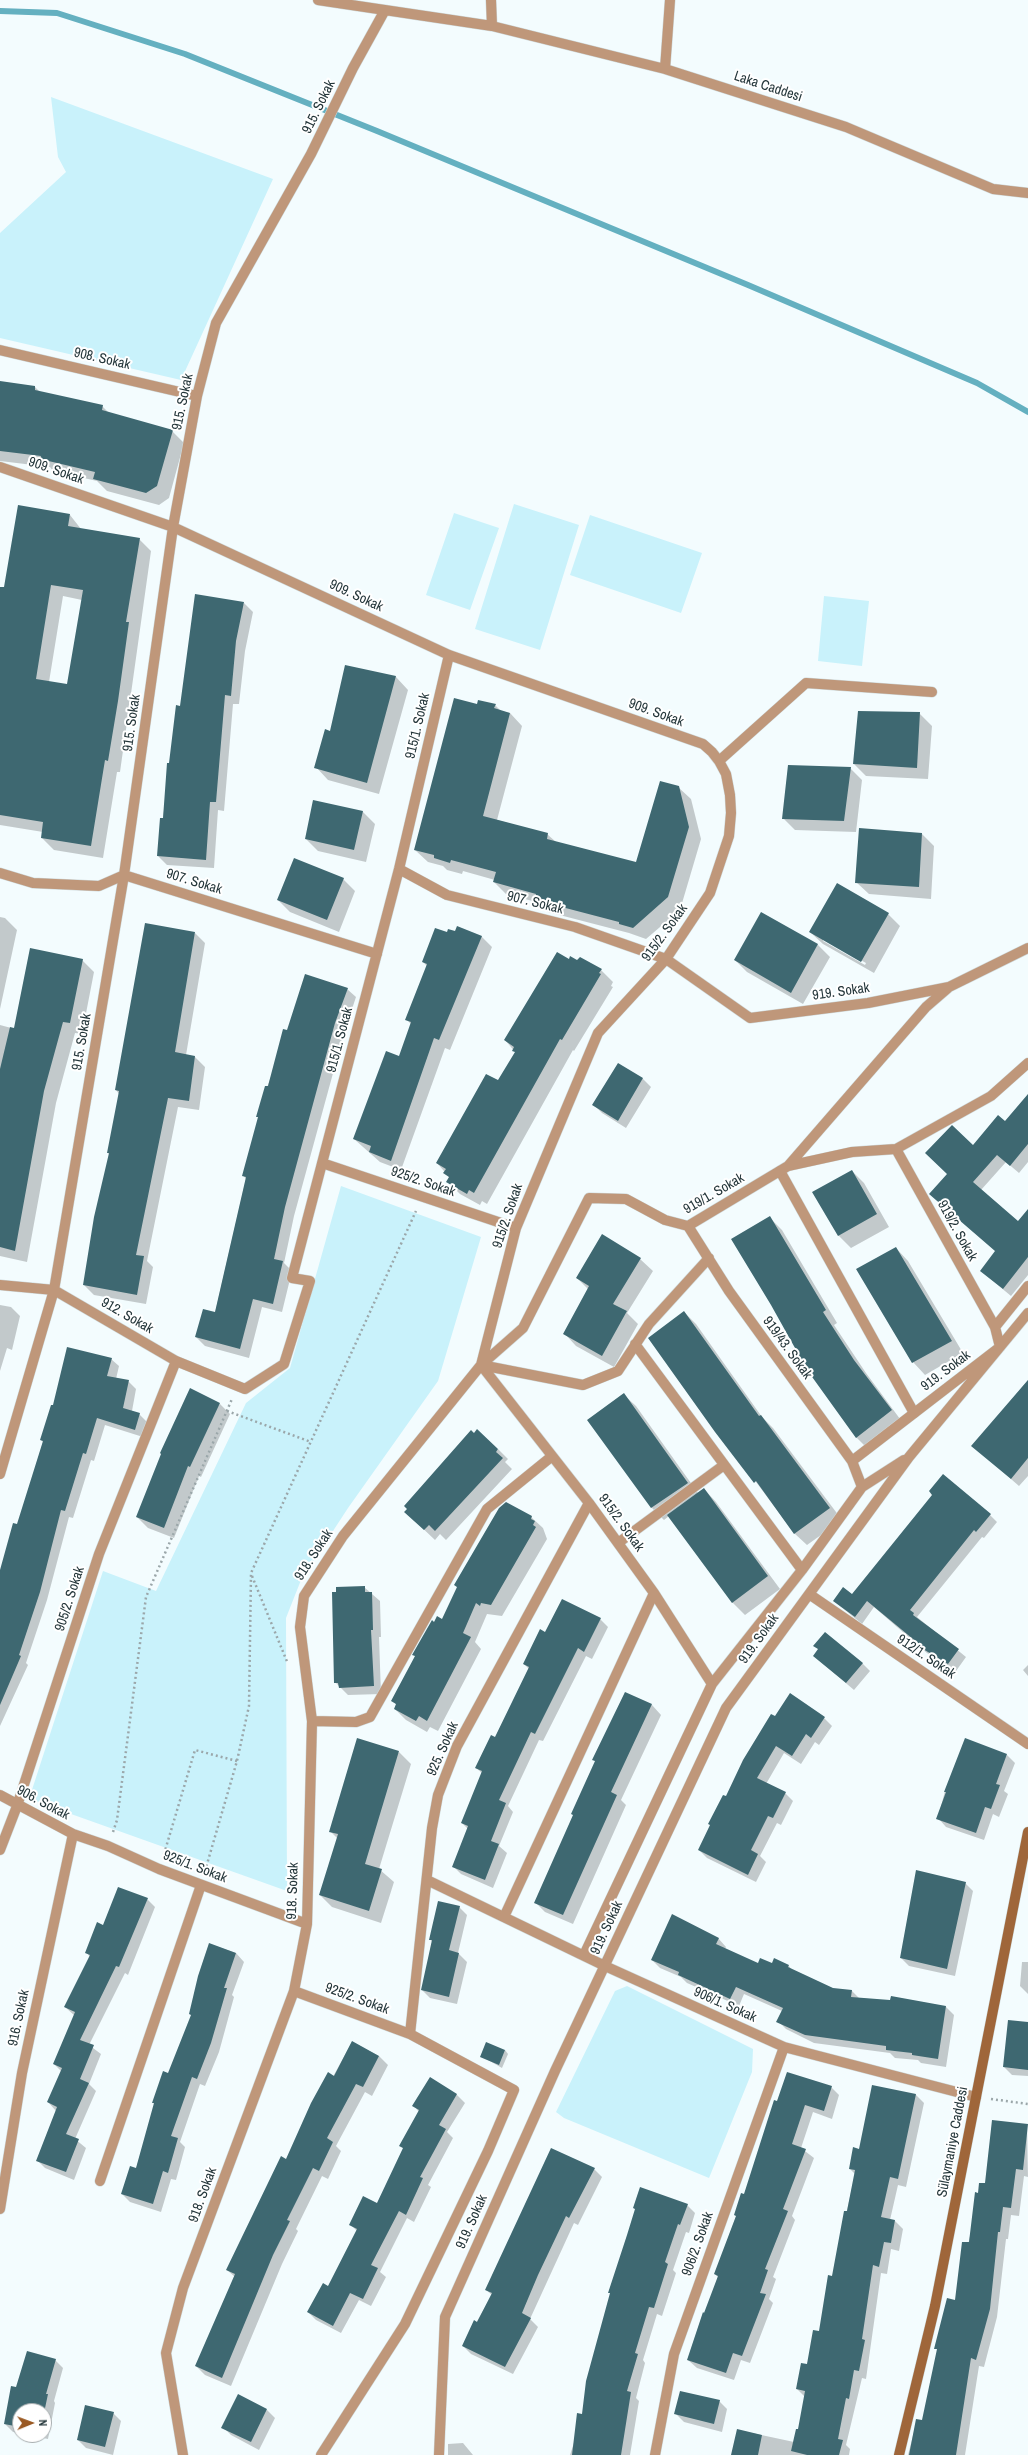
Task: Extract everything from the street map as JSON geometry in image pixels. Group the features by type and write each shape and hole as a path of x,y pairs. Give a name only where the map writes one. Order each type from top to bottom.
{"main road":[{"name":"Sülaymaniye Caddesi","path":"899,2455 936,2306 1028,1832"}],"street":[{"name":"Laka Caddesi","path":"318,0 492,26 666,69 846,127 994,189 1028,193"},
{"path":"491,0 492,26"},
{"path":"666,69 670,0"},
{"name":"915. Sokak","path":"0,1474 54,1290 124,875 173,527 197,396 216,323 311,154 353,68 386,10"},
{"name":"908. Sokak","path":"0,350 197,396"},
{"name":"909. Sokak","path":"0,467 173,527 449,655 703,744"},
{"name":"915/1. Sokak","path":"237,1386 245,1389 284,1364 310,1281 292,1278 399,869 449,655"},
{"path":"719,761 806,683 932,692"},
{"name":"915/2. Sokak","path":"703,744 719,761 726,774 730,795 729,836 710,893 666,959 598,1033 516,1228 481,1365 551,1457 589,1503 654,1593 712,1684"},
{"name":"907. Sokak","path":"399,869 447,895 575,927 666,959"},
{"path":"0,873 33,883 99,886 124,875"},
{"name":"907. Sokak","path":"124,875 377,954"},
{"name":"919. Sokak","path":"666,959 750,1018 868,1003 949,987 1028,948"},
{"path":"914,1413 784,1169 926,1007 949,987"},
{"name":"919/1. Sokak","path":"481,1365 523,1328 589,1198 626,1199 665,1220 688,1226 784,1169 852,1152 896,1149 990,1096 1028,1063"},
{"name":"919/2. Sokak","path":"896,1149 995,1327"},
{"name":"925/2. Sokak","path":"322,1163 516,1228"},
{"name":"919/43. Sokak","path":"688,1226 728,1291 852,1461 862,1487"},
{"path":"481,1365 583,1385 618,1371 650,1324 709,1258"},
{"name":"912. Sokak","path":"0,1285 54,1290 176,1361 237,1386"},
{"path":"1000,1347 995,1327 1028,1286"},
{"name":"919. Sokak","path":"439,2455 445,2317 605,1966 726,1708 909,1457 1028,1313"},
{"path":"635,1344 802,1570"},
{"name":"919. Sokak","path":"852,1461 1000,1347"},
{"name":"905/2. Sokak","path":"0,1850 17,1806 99,1554 176,1361"},
{"name":"918. Sokak","path":"183,2455 166,2353 184,2288 294,1991 306,1924 312,1721 300,1627 304,1596 342,1536 481,1365"},
{"path":"312,1721 356,1722 370,1716 487,1509 551,1457"},
{"name":"919. Sokak","path":"584,1955 712,1684 802,1570 862,1487 909,1457"},
{"path":"618,1544 724,1465"},
{"name":"925. Sokak","path":"410,2034 438,1795 457,1746 589,1503"},
{"path":"504,1916 654,1593"},
{"name":"912/1. Sokak","path":"809,1594 1028,1744"},
{"name":"906. Sokak","path":"0,1795 17,1806 73,1834"},
{"name":"925/1. Sokak","path":"73,1834 108,1846 201,1885 306,1924"},
{"name":"916. Sokak","path":"0,2209 22,2073 73,1834"},
{"name":"906/1. Sokak","path":"428,1880 605,1966 784,2047 976,2097"},
{"path":"100,2181 201,1885"},
{"name":"925/2. Sokak","path":"294,1991 410,2034 514,2090 488,2151 405,2324 321,2455"},
{"name":"906/2. Sokak","path":"655,2455 674,2354 784,2047"}],"path":[{"path":"201,1885 236,1761 249,1706 251,1573 423,1196"},
{"path":"108,1846 117,1820 146,1597 237,1386"},
{"path":"227,1411 311,1442"},
{"path":"251,1573 290,1669"},
{"path":"160,1869 195,1750 236,1761"},
{"path":"976,2097 1028,2104"}],"shaded area":[{"path":"51,97 273,179 181,380 0,338 0,233 66,172 58,157"},
{"path":"514,504 579,525 540,650 475,629"},
{"path":"454,513 499,528 470,610 426,595"},
{"path":"590,515 702,553 681,613 570,575"},
{"path":"824,596 869,601 862,666 818,661"},
{"path":"341,1186 481,1237 438,1381 348,1508 301,1580 286,1618 287,1891 29,1799 103,1571 156,1591 246,1403 290,1368"},
{"path":"627,1986 753,2049 752,2072 709,2178 564,2118 556,2112 615,1991"}],"building":[{"path":"0,381 35,386 35,390 103,405 102,410 173,430 157,486 146,493 93,479 95,472 40,459 41,456 0,451"},
{"path":"18,505 70,514 68,526 140,538 126,622 129,622 118,701 108,761 105,760 91,846 41,838 43,822 0,815 0,587 4,587","holes":["51,585 83,590 67,684 36,679"]},
{"path":"195,594 244,602 236,641 231,696 225,695 216,802 210,802 206,860 157,856 160,818 163,818 167,763 169,763 176,705 180,706"},
{"path":"345,665 396,676 367,783 314,768 325,729 330,731"},
{"path":"454,698 477,704 478,700 496,704 494,708 510,713 483,816 548,833 547,839 636,862 660,781 679,786 689,827 668,897 633,928 619,924 619,922 535,900 536,894 493,882 496,872 451,860 450,863 434,858 434,855 414,850"},
{"path":"858,711 920,712 917,768 853,764"},
{"path":"788,765 851,767 844,821 782,819"},
{"path":"313,800 363,811 354,850 305,839"},
{"path":"859,828 922,833 919,887 855,883"},
{"path":"294,858 344,878 327,920 277,900"},
{"path":"837,883 889,913 861,962 809,932"},
{"path":"761,912 818,944 791,993 734,960"},
{"path":"145,923 195,932 175,1052 195,1056 189,1101 168,1098 136,1255 144,1256 137,1295 83,1285 94,1217 109,1153 107,1153 119,1091 115,1090"},
{"path":"457,926 482,936 439,1040 434,1038 391,1161 369,1152 371,1146 353,1139 386,1051 399,1056 411,1022 405,1020 427,964 422,962 435,928 447,932 448,929 455,931"},
{"path":"30,948 83,959 70,1023 63,1022 44,1091 15,1251 0,1247 0,1069 10,1027 14,1028"},
{"path":"557,952 569,959 570,956 577,960 580,957 602,969 599,973 601,974 562,1040 560,1039 474,1193 469,1190 467,1194 446,1182 449,1177 443,1173 446,1169 436,1163 486,1074 498,1080 515,1052 512,1051 514,1047 504,1040"},
{"path":"305,974 348,988 335,1023 285,1207 274,1259 283,1261 273,1304 253,1299 240,1349 195,1337 203,1309 215,1312 246,1177 242,1176 258,1117 256,1117 265,1086 268,1086 283,1029 287,1030"},
{"path":"618,1063 643,1078 618,1121 592,1105"},
{"path":"1028,1094 1028,1144 1010,1166 997,1155 973,1182 1018,1221 1028,1209 1028,1257 1003,1289 980,1271 995,1251 929,1194 947,1174 925,1153 952,1125 973,1145 998,1115 1005,1121"},
{"path":"852,1170 877,1214 838,1236 812,1192"},
{"path":"770,1216 826,1310 823,1312 854,1360 892,1410 856,1438 792,1349 795,1348 731,1239"},
{"path":"602,1234 641,1258 613,1304 627,1311 602,1356 563,1334 589,1286 576,1278"},
{"path":"896,1247 952,1341 912,1363 856,1269"},
{"path":"684,1311 759,1416 761,1415 830,1508 794,1534 756,1481 754,1483 715,1432 648,1338"},
{"path":"67,1347 112,1358 107,1376 129,1380 123,1408 140,1413 135,1430 97,1418 86,1454 83,1453 65,1511 61,1510 40,1592 19,1655 21,1656 0,1705 0,1570 13,1523 17,1524 43,1441 40,1440 51,1405 53,1405"},
{"path":"1028,1380 1028,1458 1011,1479 971,1446"},
{"path":"190,1388 220,1403 190,1467 188,1466 164,1528 136,1517 161,1454 160,1453"},
{"path":"624,1393 688,1483 651,1508 587,1420"},
{"path":"477,1429 498,1449 496,1452 503,1458 435,1531 429,1525 424,1530 404,1512 407,1509 404,1506 471,1430 474,1433"},
{"path":"943,1474 991,1514 976,1532 974,1530 910,1610 914,1613 913,1615 959,1649 948,1664 918,1646 919,1644 867,1601 855,1617 833,1601 843,1587 852,1594 932,1495 929,1491"},
{"path":"704,1488 768,1576 732,1603 667,1515"},
{"path":"506,1502 532,1516 531,1519 535,1521 533,1525 536,1527 491,1605 481,1603 480,1606 476,1603 463,1633 471,1637 427,1721 419,1716 416,1721 394,1709 396,1704 391,1701 415,1656 412,1655 432,1620 434,1622 437,1616 442,1619 457,1587 454,1585 499,1508"},
{"path":"365,1586 365,1592 372,1592 373,1630 371,1630 374,1686 339,1688 338,1683 334,1683 332,1592 336,1592 336,1587"},
{"path":"562,1599 601,1618 584,1652 578,1648 535,1734 531,1732 499,1800 506,1803 491,1841 499,1844 485,1880 452,1867 468,1826 461,1823 482,1771 475,1768 491,1735 495,1737 529,1667 523,1664 540,1629 545,1632"},
{"path":"825,1632 863,1663 846,1683 813,1656 818,1649 813,1646"},
{"path":"625,1692 652,1704 611,1792 617,1795 563,1915 534,1903 595,1761 592,1760"},
{"path":"790,1693 825,1717 811,1738 806,1734 792,1756 776,1746 757,1778 786,1792 773,1818 768,1816 751,1850 758,1854 748,1875 698,1850 710,1825 708,1824 723,1795 726,1796 743,1760 771,1714 775,1716"},
{"path":"357,1738 399,1751 365,1864 382,1869 369,1911 319,1895 338,1834 329,1832"},
{"path":"965,1738 1007,1754 996,1784 1000,1785 991,1809 985,1807 976,1833 936,1819 946,1792 944,1792"},
{"path":"916,1870 966,1882 947,1969 900,1958"},
{"path":"118,1887 148,1898 119,1967 116,1966 80,2040 94,2045 80,2079 89,2083 66,2134 79,2139 66,2172 36,2161 57,2107 47,2102 62,2068 53,2064 75,2012 64,2007 90,1955 85,1953 97,1922 103,1925"},
{"path":"438,1901 460,1906 449,1950 459,1953 449,1997 421,1990 432,1940 429,1940"},
{"path":"672,1914 719,1938 716,1944 758,1963 760,1958 772,1963 774,1958 789,1965 788,1967 833,1988 852,1990 851,1997 890,2000 891,1996 946,2006 938,2059 912,2055 912,2053 886,2050 886,2046 805,2035 776,2022 783,2008 736,1987 730,1999 678,1975 679,1972 651,1960"},
{"path":"209,1943 236,1953 224,1988 227,1988 211,2043 197,2079 192,2077 171,2136 178,2138 168,2173 163,2171 153,2204 121,2194 130,2166 136,2168 154,2103 152,2103 163,2071 168,2073 191,2015 189,2014 198,1976"},
{"path":"1008,2020 1028,2022 1028,2070 1003,2067"},
{"path":"352,2041 379,2056 363,2087 356,2084 327,2138 333,2142 319,2171 313,2168 287,2220 290,2221 273,2255 222,2378 195,2366 235,2274 226,2270 281,2156 286,2159 311,2103 328,2072 334,2076"},
{"path":"486,2042 505,2050 499,2065 480,2057"},
{"path":"787,2072 832,2086 824,2111 805,2105 792,2144 806,2149 783,2209 788,2211 765,2269 768,2270 760,2293 766,2294 742,2356 733,2353 726,2373 687,2360 703,2312 704,2313 718,2276 714,2274 736,2216 734,2215 741,2193 744,2194 774,2100 777,2101"},
{"path":"430,2077 457,2094 439,2125 446,2129 420,2177 423,2178 406,2215 399,2211 371,2265 378,2268 363,2299 350,2293 333,2326 307,2312 323,2283 328,2286 357,2229 349,2225 363,2196 377,2203 403,2148 399,2146 419,2110 412,2106"},
{"path":"872,2085 916,2094 898,2179 890,2177 881,2217 895,2220 891,2243 884,2242 879,2267 873,2265 862,2339 865,2340 859,2371 854,2370 849,2399 846,2398 838,2439 843,2440 839,2455 807,2455 791,2451 796,2429 798,2429 805,2391 796,2389 801,2363 807,2364 813,2330 819,2331 828,2275 832,2276 844,2211 847,2211 855,2170 849,2169 853,2147 859,2149"},
{"path":"992,2120 1028,2124 1023,2170 1016,2169 1011,2208 1003,2207 1000,2232 998,2232 990,2309 976,2360 971,2358 956,2455 909,2455 916,2419 922,2420 937,2349 934,2349 947,2298 955,2300 962,2242 969,2242 975,2192 978,2193 979,2183 985,2183"},
{"path":"551,2148 595,2168 569,2218 566,2216 538,2275 522,2313 531,2318 505,2367 462,2346 474,2320 477,2322 492,2293 485,2290"},
{"path":"640,2187 688,2204 680,2225 678,2224 665,2262 668,2264 654,2308 649,2307 635,2353 638,2354 627,2391 631,2392 621,2455 572,2455 577,2413 582,2414 586,2381 610,2293 608,2293 635,2209 633,2208"},
{"path":"27,2351 56,2359 46,2394 48,2394 46,2403 12,2403 12,2426 4,2424 11,2386 16,2387"},
{"path":"680,2391 720,2400 714,2424 674,2414"},
{"path":"238,2394 267,2409 251,2442 221,2428"},
{"path":"85,2405 114,2412 105,2447 77,2440"},
{"path":"737,2429 762,2435 758,2455 731,2455"}],"waterway":[{"path":"0,11 57,13 185,54 377,131 748,285 977,383 1028,412"}]}
